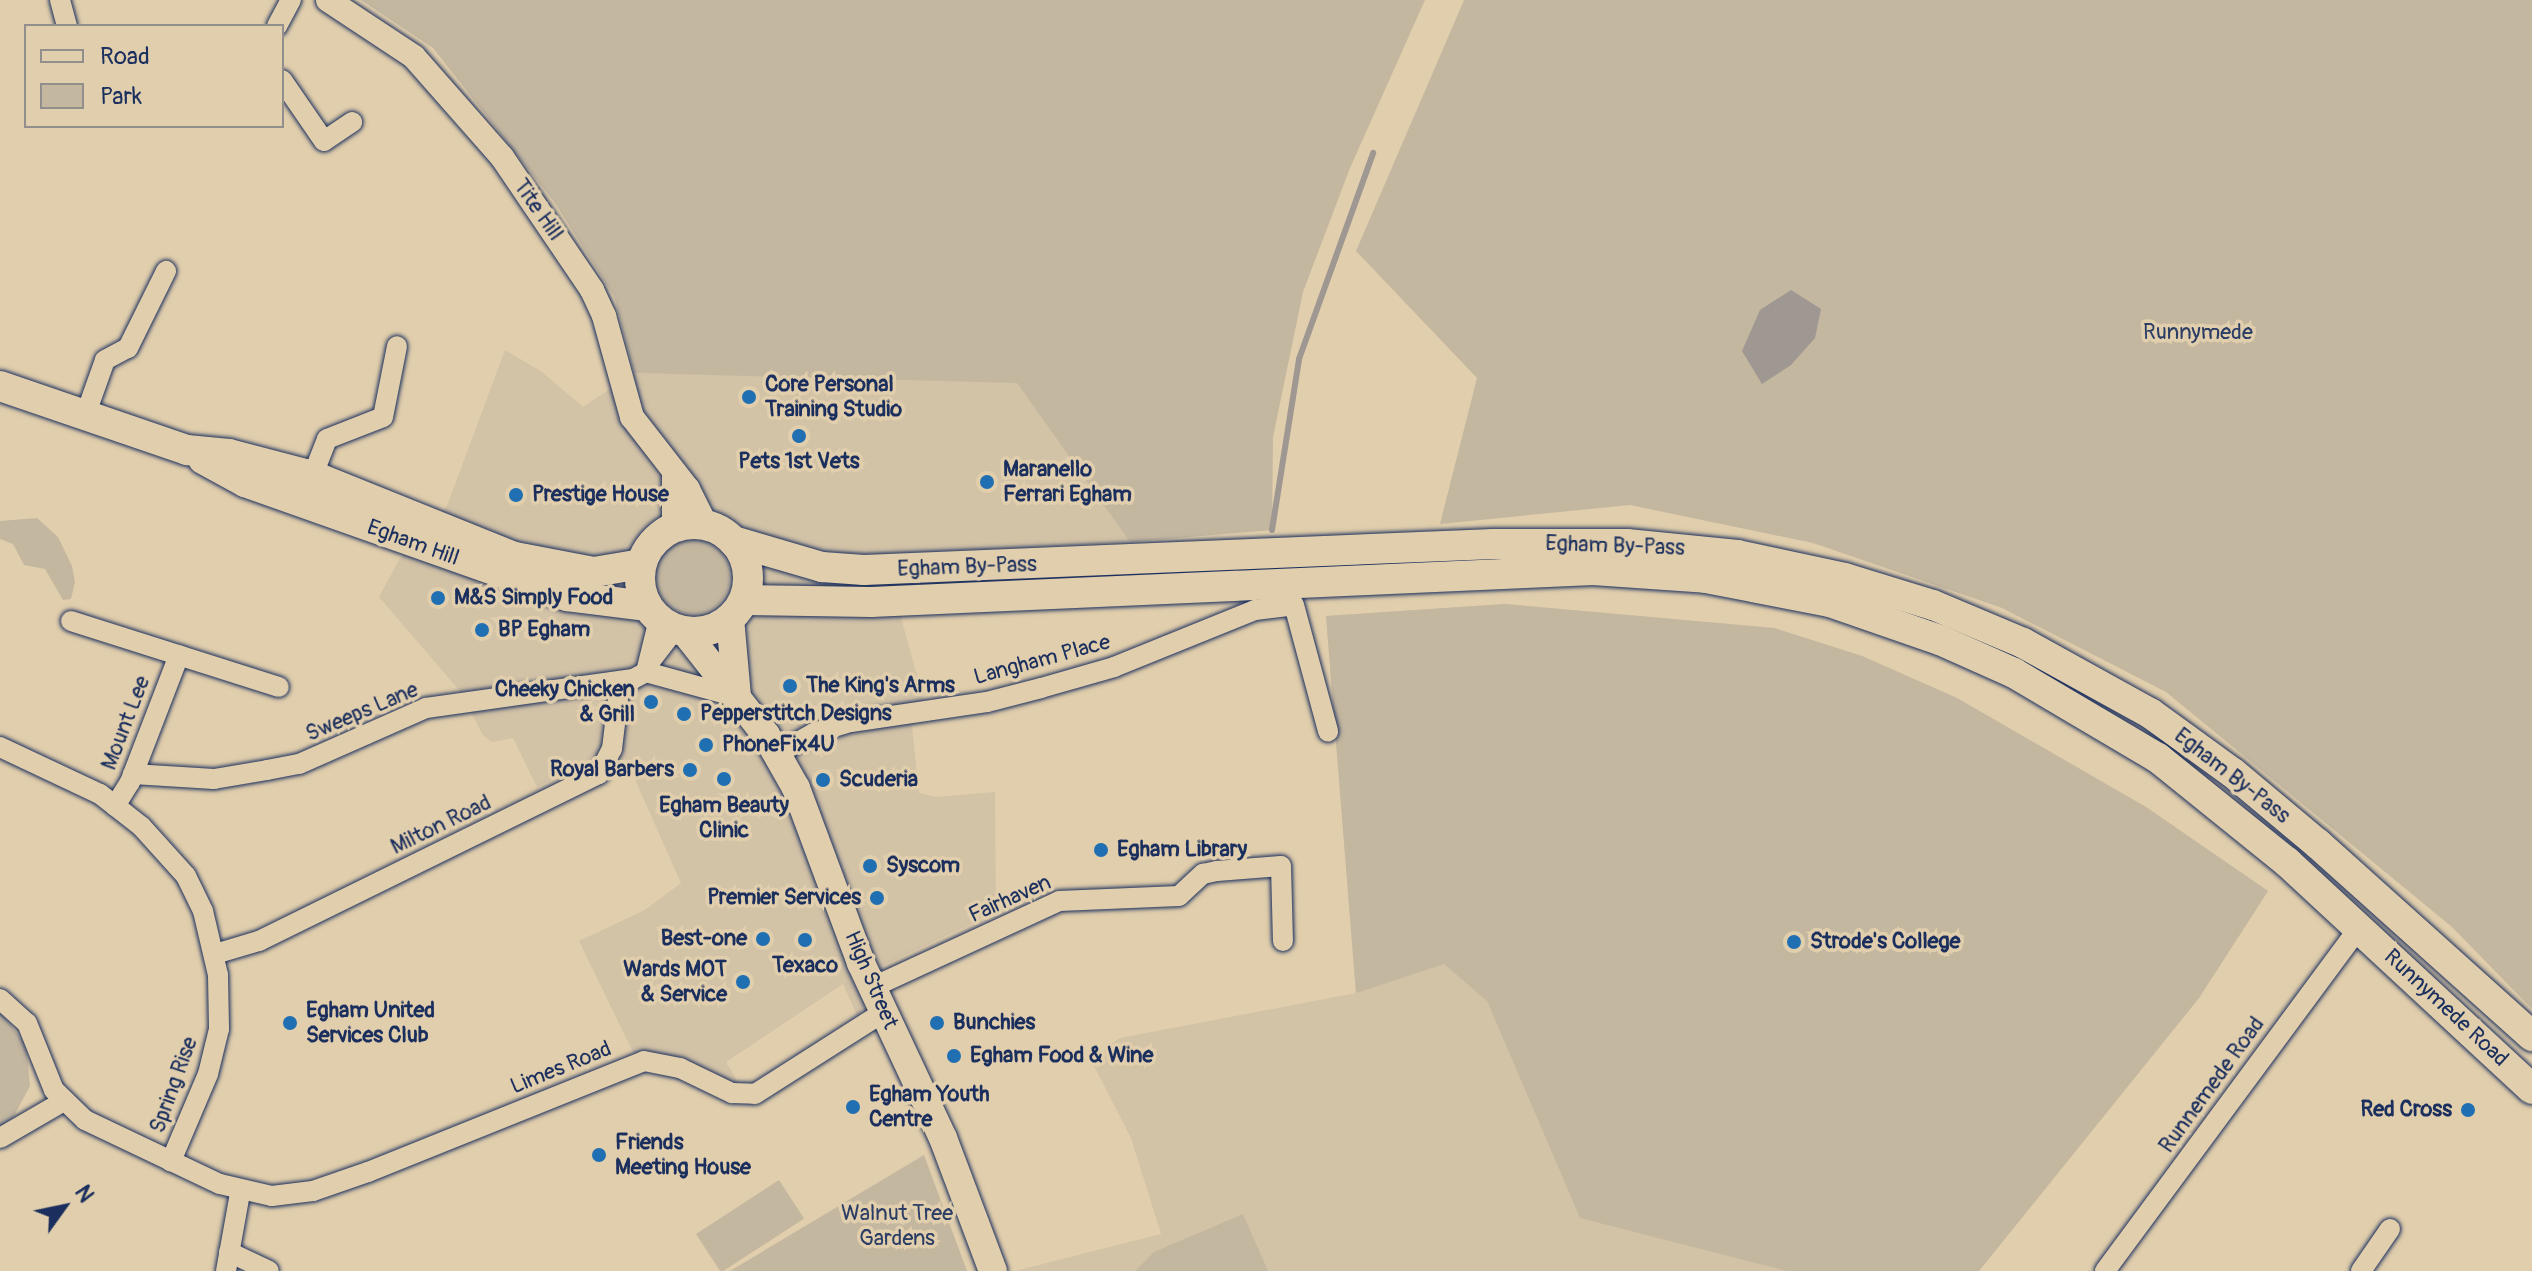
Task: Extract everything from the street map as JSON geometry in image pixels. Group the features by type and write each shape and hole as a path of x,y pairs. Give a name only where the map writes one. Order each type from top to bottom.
{"main road":[{"name":"Egham Hill","path":"0,386 187,450 245,482 308,488 546,565 594,572 641,564"},
{"name":"Egham Hill","path":"308,488 567,596 666,621"},
{"path":"706,525 733,541 747,565 737,609 712,628 666,621 641,564 653,541 674,527 706,525"},
{"name":"Egham By-Pass","path":"733,541 822,567 864,570 1597,544 1685,547 1793,566 1946,611 2120,694 2233,773 2397,912"},
{"name":"Egham By-Pass","path":"737,609 1509,571 1652,572 1749,584 1886,619 2062,698 2203,790 2359,928"},
{"name":"High Street","path":"737,609 737,697"},
{"name":"High Street","path":"666,621 737,697 777,754 803,805 877,1000 943,1138 993,1271"},
{"name":"Runnymede Road","path":"2397,912 2532,1036"},
{"name":"Runnymede Road","path":"2359,928 2532,1089"}],"street":[{"path":"60,0 66,24"},
{"path":"278,24 291,0"},
{"name":"Tite Hill","path":"328,0 414,57 502,157 592,290 604,316 632,417 674,473 706,525"},
{"path":"284,83 329,147 352,122"},
{"path":"85,416 105,360 128,348 166,271"},
{"path":"308,488 327,439 383,417 397,346"},
{"path":"674,473 674,527"},
{"name":"Langham Place","path":"777,754 814,733 851,722 987,702 1114,667 1177,627 1294,605 1328,731"},
{"name":"Mount Lee","path":"71,621 279,687"},
{"path":"666,621 648,668 737,697"},
{"name":"Mount Lee","path":"115,806 133,774 179,655"},
{"name":"Sweeps Lane","path":"133,774 214,779 299,764 426,708 613,684 648,668"},
{"name":"Milton Road","path":"215,954 259,941 599,774 612,749 613,684"},
{"name":"Spring Rise","path":"0,747 79,783 115,806 186,876 203,911 215,954 219,1007 213,1056 171,1161"},
{"name":"Fairhaven","path":"877,1000 1059,901 1179,896 1203,874 1217,871 1281,866 1283,941"},
{"name":"Runnemede Road","path":"2105,1271 2359,928"},
{"path":"0,999 27,1023 62,1102 85,1120 240,1193 227,1262 269,1271"},
{"name":"Limes Road","path":"240,1193 272,1196 313,1191 644,1061 680,1068 732,1093 755,1094 877,1000"},
{"path":"0,1138 62,1102"},
{"path":"2361,1271 2390,1229"}],"shaded area":[{"path":"1791,290 1821,309 1815,338 1791,365 1762,384 1742,351 1760,310"},
{"path":"505,350 542,372 583,407 634,373 1017,382 1130,542 891,554 903,625 928,715 912,726 919,793 936,797 995,792 996,912 884,965 858,1018 843,984 726,1062 741,1087 633,1052 579,941 645,910 681,883 633,775 592,760 537,787 513,738 492,742 483,735 460,691 379,597 399,560 447,506"},
{"name":"Strode's College","path":"1505,604 1774,628 1862,656 1957,698 2146,807 2268,891 2199,998 1979,1271 1015,1271 1161,1234 1131,1138 1090,1058 1120,1038 1356,993 1326,616"}],"green space":[{"path":"361,0 1425,0 1350,168 1303,292 1273,437 1272,530 1130,542 1017,383 634,373 614,296 555,203 433,48"},
{"name":"Runnymede","path":"1464,0 2532,0 2532,1009 2452,927 2166,692 2002,608 1813,543 1630,505 1440,524 1477,378 1356,251"},
{"path":"37,518 58,537 72,566 75,582 71,599 63,600 45,569 24,565 13,544 0,539 0,521"},
{"path":"693,540 707,543 719,551 727,563 730,577 727,591 719,603 707,611 693,614 679,611 667,603 659,591 656,577 659,563 667,551 679,543"},
{"name":"Strode's College","path":"1505,604 1774,628 1862,656 1957,698 2146,807 2268,891 2199,998 1979,1271 1787,1271 1580,1218 1487,1001 1444,964 1356,993 1326,616"},
{"path":"0,1011 26,1045 30,1086 14,1116 0,1127"},
{"name":"Walnut Tree Gardens","path":"924,1155 967,1271 730,1271"},
{"path":"779,1180 804,1219 723,1271 720,1271 696,1234"},
{"path":"1243,1214 1268,1271 1135,1271 1154,1252"}],"waterway":[{"path":"1272,530 1299,359 1373,153"}],"place":[{"name":"Core Personal Training Studio","path":"749,397"},
{"name":"Pets 1st Vets","path":"799,436"},
{"name":"Maranello Ferrari Egham","path":"987,482"},
{"name":"Prestige House","path":"516,495"},
{"name":"M&S Simply Food","path":"438,598"},
{"name":"BP Egham","path":"482,630"},
{"name":"The King's Arms","path":"790,686"},
{"name":"Cheeky Chicken & Grill","path":"651,702"},
{"name":"Pepperstitch Designs","path":"684,714"},
{"name":"PhoneFix4U","path":"706,745"},
{"name":"Royal Barbers","path":"690,770"},
{"name":"Egham Beauty Clinic","path":"724,779"},
{"name":"Scuderia","path":"823,780"},
{"name":"Egham Library","path":"1101,850"},
{"name":"Syscom","path":"870,866"},
{"name":"Premier Services","path":"877,898"},
{"name":"Best-one","path":"763,939"},
{"name":"Texaco","path":"805,940"},
{"name":"Strode's College","path":"1794,942"},
{"name":"Wards MOT & Service","path":"743,982"},
{"name":"Egham United Services Club","path":"290,1023"},
{"name":"Bunchies","path":"937,1023"},
{"name":"Egham Food & Wine","path":"954,1056"},
{"name":"Egham Youth Centre","path":"853,1107"},
{"name":"Red Cross","path":"2468,1110"},
{"name":"Friends Meeting House","path":"599,1155"}]}
